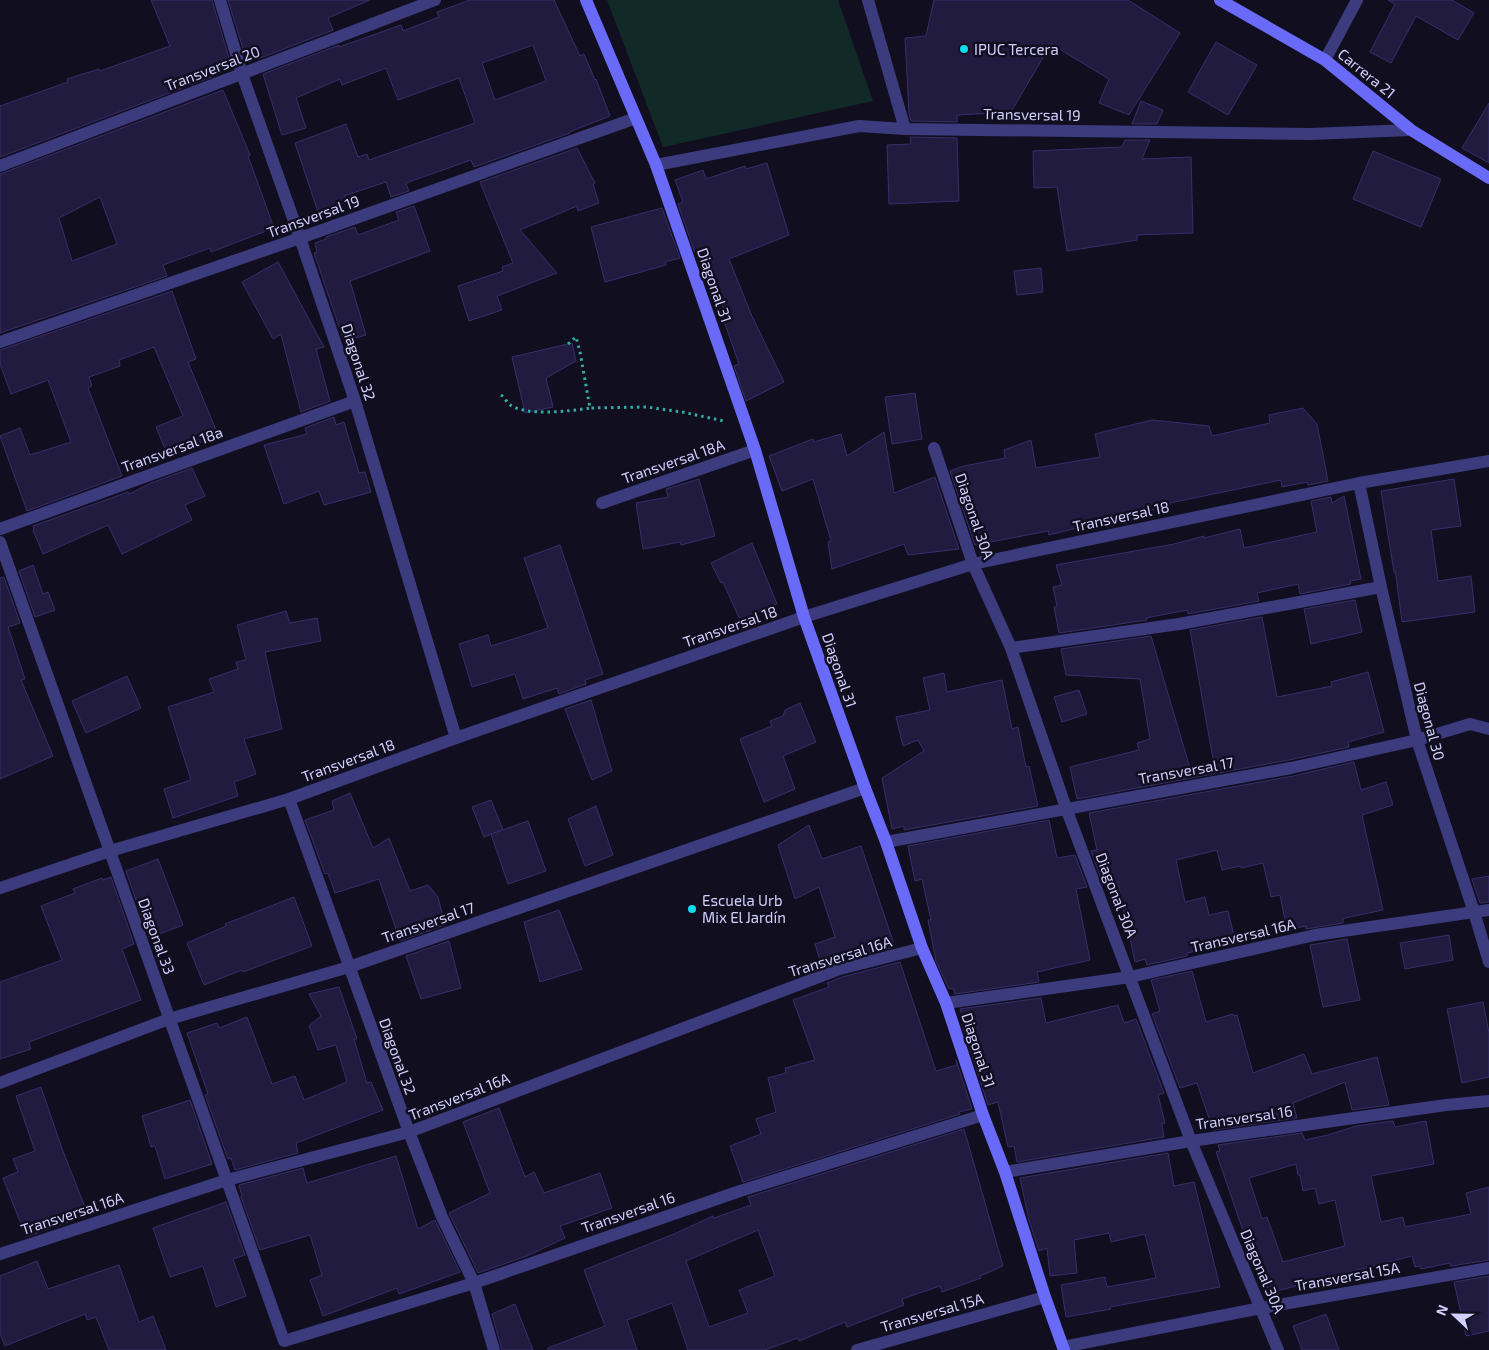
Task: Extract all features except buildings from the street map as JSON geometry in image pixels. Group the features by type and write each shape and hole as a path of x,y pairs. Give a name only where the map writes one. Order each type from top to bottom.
{"street":[{"name":"Diagonal 32","path":"220,0 242,74 355,401 456,738"},
{"name":"Transversal 20","path":"0,166 434,0"},
{"name":"Diagonal 31","path":"586,0 656,164 755,450 804,617 886,842 922,948 946,1003 1064,1348"},
{"path":"868,0 905,128"},
{"name":"Carrera 21","path":"1220,0 1325,60 1411,130 1489,178"},
{"path":"1325,60 1357,0"},
{"name":"Transversal 19","path":"0,342 300,238 636,118"},
{"name":"Transversal 19","path":"656,164 859,126 1310,134 1411,130"},
{"name":"Transversal 18a","path":"0,529 355,401"},
{"name":"Diagonal 30A","path":"934,448 973,564 1011,648 1066,808 1191,1141 1278,1350"},
{"name":"Transversal 18A","path":"602,503 755,450"},
{"name":"Transversal 18","path":"0,888 110,851 289,799 456,738 804,617 973,564 1359,483 1489,461"},
{"name":"Diagonal 30","path":"1359,483 1417,740 1489,962"},
{"name":"Diagonal 33","path":"0,542 284,1341"},
{"path":"1011,648 1179,624 1381,587"},
{"name":"Transversal 17","path":"886,842 1290,768 1417,740 1470,724 1489,729"},
{"name":"Transversal 17","path":"0,1083 169,1019 349,967 865,788"},
{"name":"Diagonal 32","path":"289,799 408,1132 442,1217 474,1283 494,1350"},
{"name":"Transversal 16A","path":"946,1003 1130,977 1315,935 1489,910"},
{"name":"Transversal 16A","path":"0,1254 226,1180 408,1132 840,969 922,948"},
{"name":"Transversal 16","path":"1005,1172 1191,1141 1446,1105 1489,1101"},
{"name":"Transversal 16","path":"284,1341 474,1283 740,1191 983,1115"},
{"name":"Transversal 15A","path":"1064,1348 1261,1308 1489,1268"},
{"name":"Transversal 15A","path":"856,1350 1045,1297"}],"path":[{"path":"568,344 576,337 590,408"},
{"path":"502,395 510,405 545,413 590,408 646,407 746,425"}],"green space":[{"path":"607,0 838,0 873,101 663,147"}],"place":[{"name":"IPUC Tercera","path":"964,49"},
{"name":"Escuela Urb Mix El Jardín","path":"692,909"}]}
